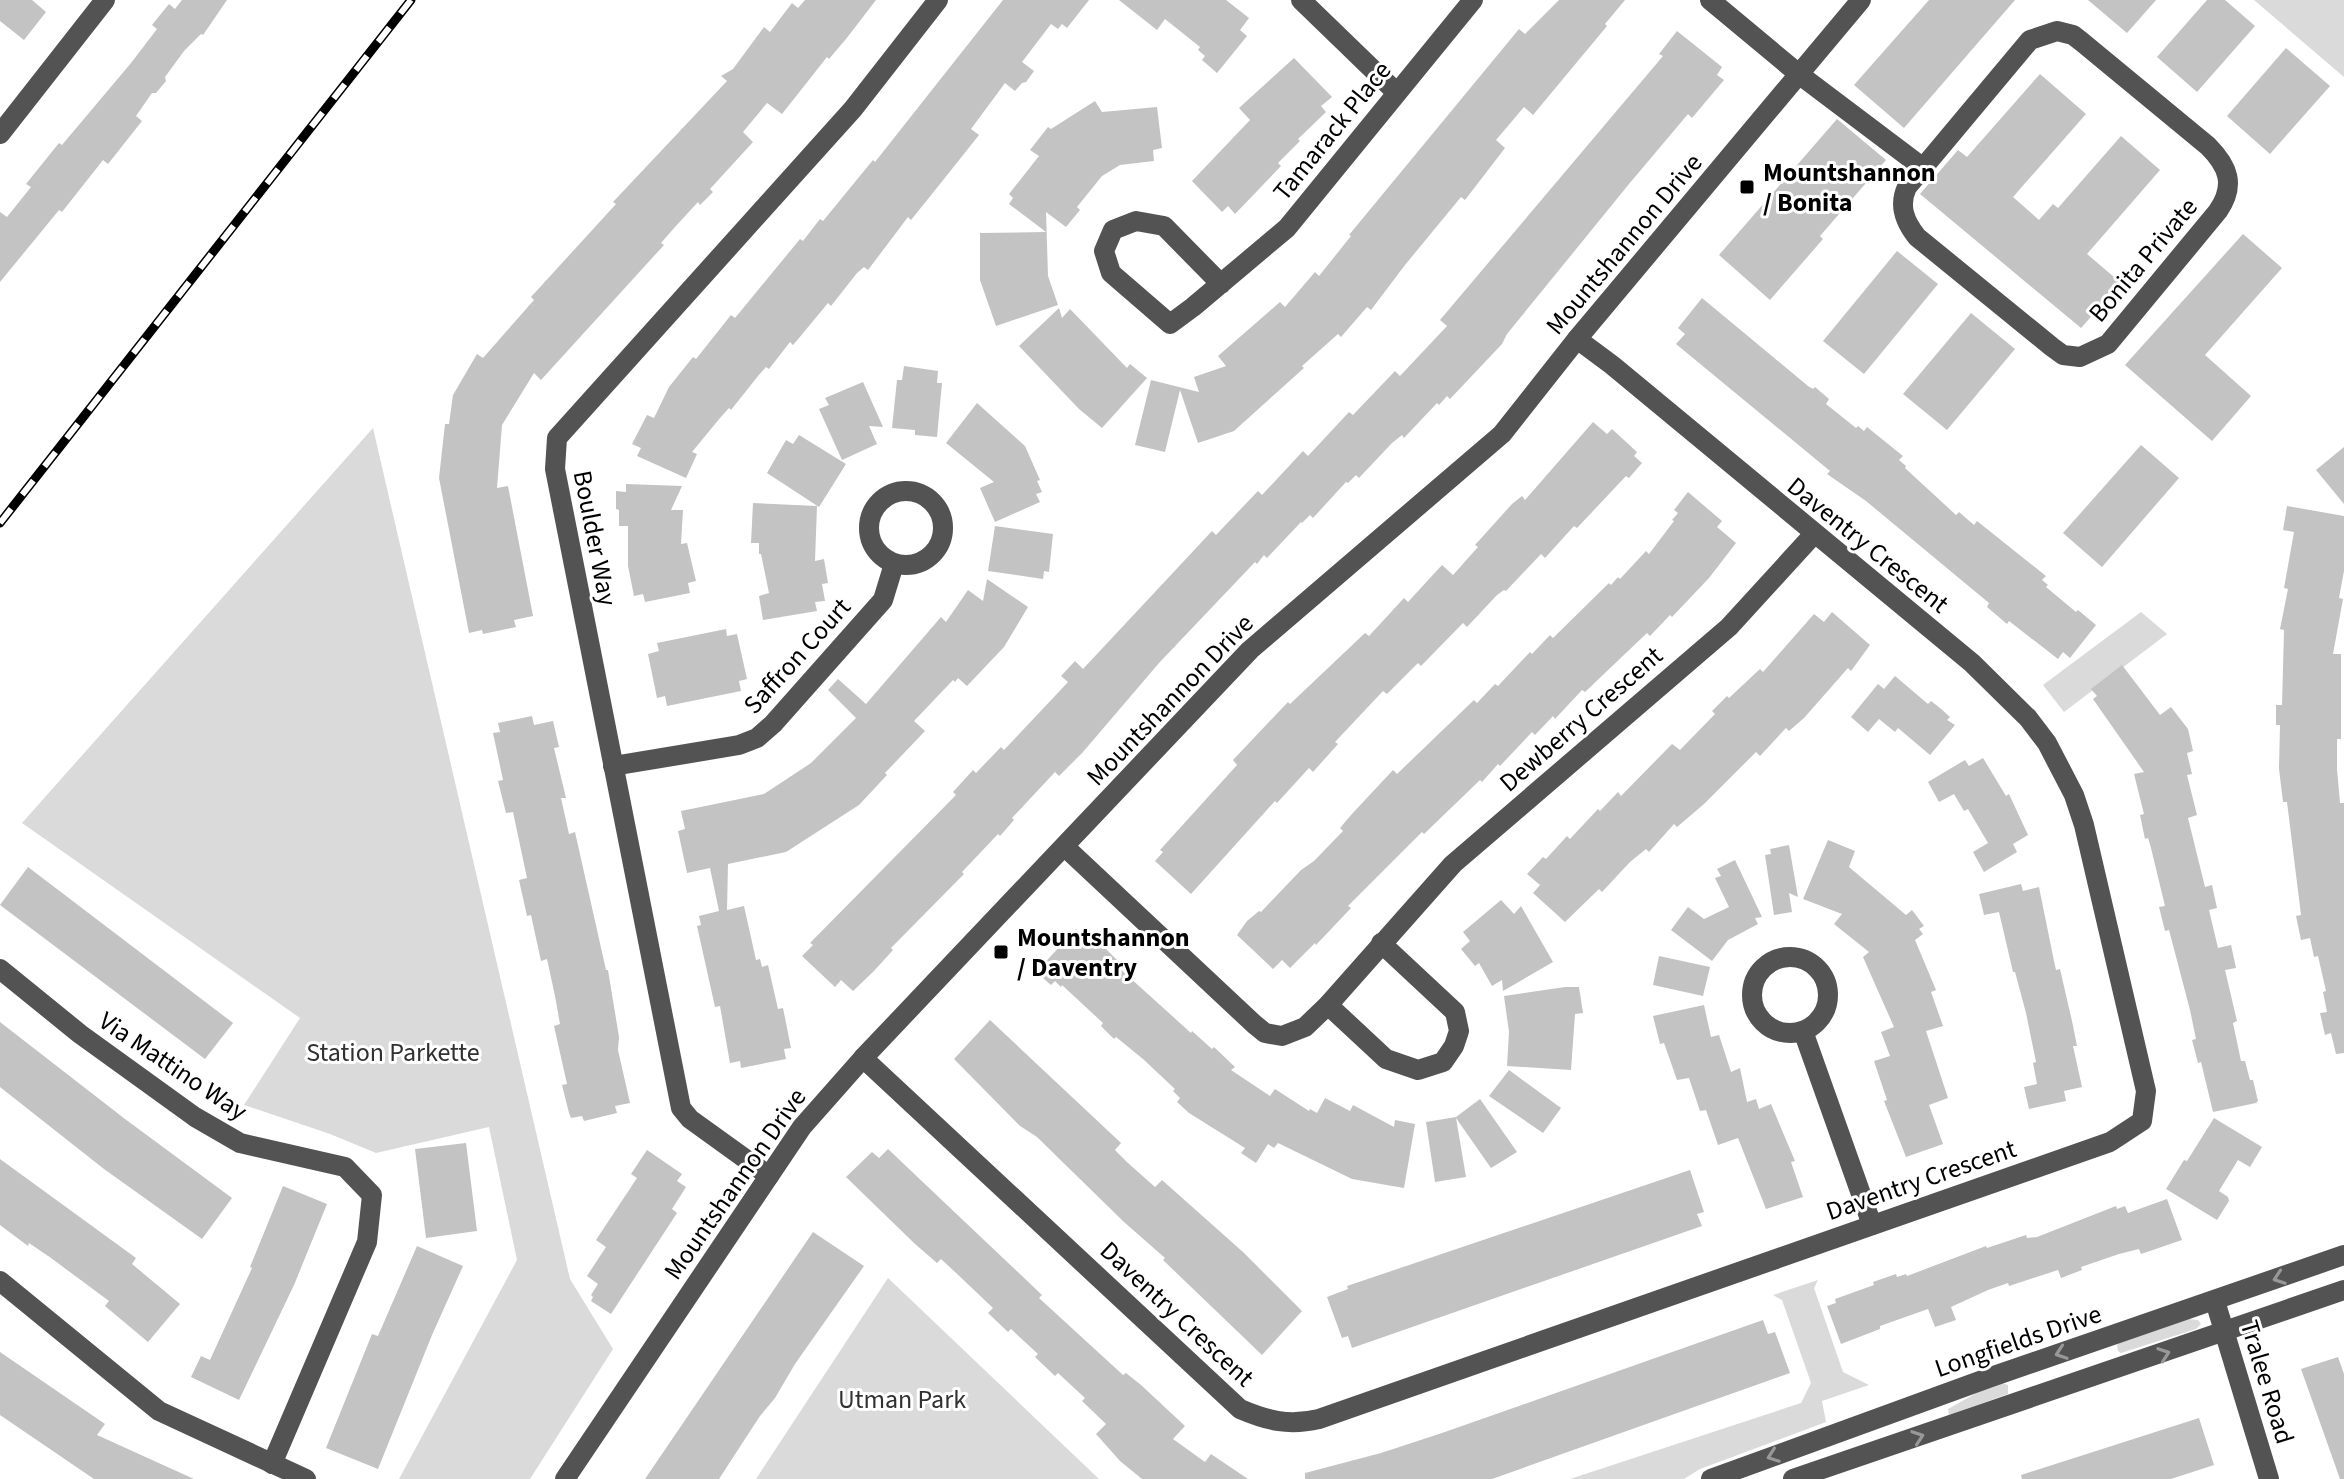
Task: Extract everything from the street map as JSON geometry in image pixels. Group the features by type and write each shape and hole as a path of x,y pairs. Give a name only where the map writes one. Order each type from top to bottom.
{"street":[{"path":"0,134 105,0"},
{"name":"Boulder Way","path":"769,1176 690,1119 681,1108 555,469 557,438 853,109 938,0"},
{"path":"1301,0 1396,92"},
{"name":"Tamarack Place","path":"1221,284 1164,226 1136,221 1113,230 1104,251 1111,273 1170,324 1221,284 1287,228 1473,0"},
{"path":"1710,0 1800,75 1922,167"},
{"name":"Mountshannon Drive","path":"565,1479 802,1127 863,1058 1250,650 1502,434 1577,339 1861,0"},
{"name":"Bonita Private","path":"2057,31 2073,35 2208,146 2221,159 2228,185 2225,201 2218,211 2108,344 2080,357 2063,355 2052,347 1917,237 1907,225 1903,197 1922,167 2030,40 2046,32 2057,31"},
{"name":"Daventry Crescent","path":"863,1058 1240,1409 1269,1421 1296,1424 1319,1419 2110,1142 2142,1121 2146,1091 2084,825 2074,795 2047,743 1998,686 1577,339"},
{"name":"Dewberry Crescent","path":"1065,847 1265,1033 1282,1036 1305,1027 1453,864 1729,627 1814,534"},
{"name":"Saffron Court","path":"613,766 739,745 757,738 883,600 894,564"},
{"path":"1328,1005 1386,1059 1418,1070 1443,1062 1454,1046 1459,1031 1455,1012 1381,943"},
{"name":"Via Mattino Way","path":"0,969 80,1034 195,1117 240,1143 345,1167 372,1195 367,1242 272,1464"},
{"path":"1803,1031 1872,1225"},
{"name":"Longfields Drive","path":"1711,1479 2344,1255"},
{"path":"0,1281 159,1411 306,1479"},
{"path":"1793,1479 1846,1470 2344,1290"},
{"name":"Tralee Road","path":"2215,1301 2269,1479"},
{"path":"1835,1433 1846,1470"}],"green space":[{"path":"2254,0 2344,0 2344,77"},
{"name":"Station Parkette","path":"373,428 570,1279 613,1349 530,1479 399,1479 517,1260 489,1127 376,1153 244,1105 300,1018 22,823"},
{"path":"2141,612 2167,634 2064,712 2043,685"},
{"name":"Utman Park","path":"888,1278 1099,1479 756,1479"},
{"path":"1818,1280 1814,1288 1843,1372 1869,1385 1822,1401 1826,1422 1700,1469 1684,1479 1570,1479 1801,1403 1811,1383 1782,1300 1773,1295"},
{"path":"2188,1319 2198,1320 2201,1324 2196,1329 2121,1353 2118,1351 2117,1345 2121,1341"},
{"path":"2002,1383 2008,1385 2008,1394 1949,1415 1948,1409"}],"building":[{"path":"0,0 32,0 46,12 24,40 0,21"},
{"path":"182,0 227,0 203,35 184,51 165,77 166,81 156,93 152,93 136,116 142,121 108,164 103,160 0,282 0,212 7,217 31,187 26,184 157,29 152,25 169,4 175,9"},
{"path":"805,0 876,0 782,114 767,103 743,132 753,142 710,189 713,192 700,205 698,202 675,227 661,243 664,245 541,380 534,373 502,425 497,488 508,486 533,616 514,620 516,627 483,634 482,630 469,633 439,478 445,424 449,424 453,395 477,354 483,358 534,300 531,297 616,204 613,202 727,81 721,76 733,69 764,27 770,32 792,3 798,8"},
{"path":"1003,0 1089,0 1067,28 1062,24 1058,29 1051,24 1022,62 1034,71 1026,82 1015,91 1005,83 971,129 979,135 911,220 908,217 868,270 864,267 857,273 831,306 828,303 793,345 790,342 769,369 766,367 731,410 729,408 720,418 692,452 697,454 686,478 637,456 641,448 632,444 647,415 654,418 669,387 693,357 696,359 731,315 735,318 800,239 803,241 820,219 823,221 873,160 875,162"},
{"path":"1119,0 1226,0 1249,18 1240,30 1247,36 1217,73 1202,60 1205,56 1198,50 1200,47 1165,19 1157,30"},
{"path":"1559,0 1625,0 1533,115 1524,107 1496,140 1505,148 1465,200 1461,197 1371,310 1367,307 1341,337 1338,334 1234,431 1198,443 1180,390 1165,452 1135,445 1151,380 1199,392 1194,377 1226,366 1218,356 1280,302 1285,307 1315,272 1319,276 1349,235 1519,29 1525,34"},
{"path":"1929,0 2015,0 1904,128 1854,85"},
{"path":"2088,0 2156,0 2127,33"},
{"path":"2207,0 2225,0 2255,26 2197,92 2157,57"},
{"path":"1677,31 1722,67 1717,75 1724,80 1692,118 1688,114 1629,184 1502,344 1450,399 1447,396 1439,405 1437,403 1359,478 1356,475 1346,482 1313,518 1310,515 1267,558 1264,555 1257,564 1255,562 1159,663 1083,752 1059,776 1055,772 1012,818 1014,820 1000,836 998,834 962,872 964,874 891,948 893,950 874,971 853,991 841,980 835,987 802,956 813,945 810,943 956,795 953,792 973,770 976,773 1001,747 1004,750 1054,697 1068,682 1061,676 1075,661 1083,669 1212,531 1216,535 1258,491 1262,495 1303,451 1308,456 1349,412 1353,415 1395,371 1400,376 1447,326 1440,320 1663,56 1659,54"},
{"path":"2286,48 2330,86 2270,154 2227,116"},
{"path":"1294,58 1332,97 1321,106 1326,112 1298,139 1300,141 1278,163 1281,166 1235,214 1228,206 1222,212 1192,181 1250,120 1239,108"},
{"path":"2040,74 2086,114 2013,197 2039,220 2053,204 2058,208 2121,136 2160,170 2087,254 2121,283 2081,328 1920,194 1958,150 1967,157"},
{"path":"1095,101 1102,112 1157,107 1162,148 1153,150 1154,161 1120,165 1102,176 1077,207 1080,210 1066,227 1046,212 1048,276 1058,305 996,326 980,280 980,233 1046,232 1009,204 1013,198 1009,194 1039,156 1030,150 1048,127 1051,129"},
{"path":"1837,119 1886,160 1770,300 1719,255"},
{"path":"2243,234 2282,268 2205,355 2251,396 2212,441 2125,365"},
{"path":"1897,251 1938,284 1864,374 1823,341"},
{"path":"1702,298 1808,386 1815,387 1829,399 1826,404 1856,428 1858,426 1864,431 1867,427 1903,456 1899,460 1905,468 1956,515 1959,512 1974,525 1977,521 2046,576 2042,580 2048,585 2046,587 2096,625 2070,658 2063,652 2058,659 2009,621 2007,624 1987,607 1989,603 1866,501 1827,474 1830,471 1676,344 1685,334 1678,328"},
{"path":"1059,308 1062,318 1070,309 1127,368 1130,364 1147,378 1102,428 1079,409 1019,346"},
{"path":"1971,313 2015,349 1947,430 1903,394"},
{"path":"904,366 938,371 937,383 942,383 937,437 915,435 915,430 892,428 897,380 902,380"},
{"path":"863,382 883,427 869,426 877,444 842,460 819,409 829,405 825,398"},
{"path":"977,403 1025,446 1042,492 1036,494 1040,502 995,522 980,488 994,482 946,443"},
{"path":"1593,422 1607,434 1612,429 1637,452 1634,456 1642,463 1629,478 1626,476 1545,558 1541,554 1467,627 1463,623 1421,666 1418,663 1387,694 1383,691 1335,742 1338,744 1313,772 1309,768 1277,803 1275,801 1191,894 1155,861 1163,852 1160,850 1237,765 1233,760 1288,702 1290,704 1365,633 1369,636 1404,598 1408,602 1442,565 1453,575 1512,504 1522,496 1525,500"},
{"path":"799,435 846,464 819,507 767,473 786,440 793,444"},
{"path":"2141,445 2179,478 2102,567 2063,533"},
{"path":"2344,447 2344,504 2316,470"},
{"path":"626,484 682,486 671,510 683,510 681,544 687,543 696,581 688,583 690,593 645,602 643,594 634,596 628,566 628,526 619,526 619,510 616,509 616,491 626,492"},
{"path":"1688,492 1722,521 1717,527 1736,543 1709,578 1672,617 1670,615 1650,636 1647,633 1585,692 1582,690 1555,719 1553,716 1535,735 1532,732 1500,766 1498,764 1482,782 1480,780 1424,834 1422,832 1348,906 1351,908 1316,945 1290,968 1282,960 1273,969 1237,935 1247,921 1261,912 1301,870 1314,861 1393,770 1397,774 1474,700 1477,703 1495,684 1498,686 1530,652 1532,654 1550,635 1553,638 1609,583 1611,585 1618,577 1620,579 1646,551 1649,554 1674,521 1678,513 1674,510"},
{"path":"753,503 817,506 815,561 824,559 828,583 822,584 825,601 815,602 817,611 763,620 759,596 769,593 759,543 751,543"},
{"path":"2287,506 2344,516 2344,571 2339,598 2343,599 2333,654 2341,654 2341,739 2337,739 2337,769 2340,803 2344,803 2344,1053 2336,1054 2331,1033 2325,1035 2320,1013 2327,1012 2318,956 2314,957 2310,938 2301,940 2296,916 2301,915 2287,802 2283,802 2279,769 2280,725 2276,725 2276,705 2282,705 2284,630 2280,629 2294,532 2283,530"},
{"path":"995,526 1053,534 1049,572 1044,571 1043,579 988,571"},
{"path":"987,579 1028,607 1004,647 967,686 958,678 955,682 953,680 914,721 925,731 859,805 786,852 728,864 727,910 744,906 756,960 760,959 762,967 768,965 778,1009 783,1008 791,1048 784,1049 786,1059 741,1068 740,1061 730,1063 720,1006 715,1007 697,926 701,925 699,916 719,911 710,868 687,873 678,831 685,829 681,811 764,794 811,763 856,718 828,690 838,679 866,704 941,617 946,622 968,590 983,601"},
{"path":"1832,612 1870,645 1851,671 1848,668 1804,718 1789,731 1786,728 1760,756 1756,752 1704,804 1677,827 1674,824 1649,852 1646,849 1630,862 1602,892 1599,889 1565,922 1533,893 1540,885 1527,874 1543,857 1546,859 1567,836 1570,839 1618,792 1621,796 1672,744 1680,750 1715,714 1712,711 1760,669 1763,672 1814,614 1824,622"},
{"path":"726,629 727,636 737,634 747,679 739,681 741,691 667,706 665,696 657,698 648,654 659,651 657,643"},
{"path":"2122,665 2160,715 2171,707 2188,729 2193,751 2187,753 2192,774 2187,775 2197,815 2188,818 2205,887 2212,885 2217,908 2209,910 2218,948 2231,945 2236,968 2225,970 2237,1021 2233,1023 2241,1061 2245,1061 2250,1080 2253,1080 2256,1103 2213,1112 2201,1062 2198,1063 2192,1040 2196,1039 2190,1010 2169,930 2165,931 2159,907 2165,906 2140,815 2144,814 2134,774 2144,772 2093,699 2097,696 2091,689"},
{"path":"1895,676 1928,704 1931,701 1940,708 1950,717 1947,720 1955,725 1930,755 1898,728 1895,732 1879,719 1868,732 1851,717 1878,684 1884,689"},
{"path":"532,716 534,725 553,721 559,747 554,748 566,798 561,798 569,834 575,832 608,970 619,1037 618,1050 630,1103 615,1106 617,1113 584,1121 582,1116 571,1118 569,1113 562,1085 567,1084 554,1026 560,1024 555,996 547,959 541,961 531,915 527,916 519,880 527,878 513,812 506,813 498,781 503,780 493,733 500,732 498,723"},
{"path":"1983,758 2006,796 2009,794 2028,835 2013,844 2017,852 1984,872 1973,852 1988,843 1968,809 1964,811 1954,794 1939,802 1928,782 1965,760 1969,766"},
{"path":"1828,840 1855,851 1849,867 1906,915 1912,910 1924,926 1919,929 1923,934 1915,940 1936,990 1931,992 1943,1026 1926,1031 1948,1098 1929,1105 1943,1144 1906,1157 1884,1101 1887,1100 1874,1061 1890,1056 1881,1032 1894,1027 1863,957 1869,952 1834,924 1842,914 1803,899"},
{"path":"1789,845 1798,897 1789,893 1792,912 1774,915 1765,855 1771,854 1770,849"},
{"path":"1735,860 1762,917 1755,918 1758,924 1728,940 1712,961 1671,930 1688,907 1704,919 1729,907 1715,878 1721,876 1717,869"},
{"path":"28,867 233,1023 205,1059 0,905"},
{"path":"2021,884 2023,891 2039,887 2056,970 2060,969 2072,1021 2077,1046 2073,1046 2082,1087 2064,1091 2066,1101 2029,1109 2024,1087 2037,1084 2026,1013 1999,912 1984,915 1979,894"},
{"path":"1501,900 1514,914 1521,906 1553,962 1503,991 1502,980 1492,986 1479,963 1475,966 1461,949 1470,941 1463,932"},
{"path":"1076,929 1083,936 1088,931 1121,964 1118,967 1191,1033 1212,1049 1214,1047 1235,1067 1231,1070 1270,1096 1275,1089 1317,1113 1325,1098 1350,1111 1353,1105 1394,1127 1395,1120 1415,1124 1404,1188 1352,1179 1278,1143 1274,1148 1268,1144 1256,1163 1241,1153 1245,1148 1189,1113 1177,1102 1180,1098 1173,1091 1175,1089 1143,1059 1116,1037 1114,1039 1101,1026 1103,1023 1062,985 1055,981 1051,985 1036,972"},
{"path":"1659,956 1710,967 1703,996 1653,985"},
{"path":"1579,987 1583,1013 1575,1014 1571,1070 1507,1066 1509,1032 1504,996"},
{"path":"1704,1005 1711,1037 1719,1035 1731,1072 1740,1068 1747,1102 1756,1099 1759,1109 1771,1104 1795,1161 1791,1162 1803,1197 1766,1209 1738,1138 1718,1145 1706,1110 1700,1111 1689,1078 1677,1080 1664,1043 1660,1044 1653,1016"},
{"path":"990,1020 1121,1143 1115,1150 1128,1163 1155,1187 1162,1180 1243,1252 1302,1311 1262,1355 1163,1260 1165,1258 1037,1137 1020,1126 954,1059"},
{"path":"0,1022 232,1198 202,1239 104,1169 0,1087"},
{"path":"1509,1070 1561,1108 1543,1133 1489,1096"},
{"path":"1480,1099 1517,1152 1491,1168 1456,1118 1466,1177 1435,1182 1426,1122 1456,1117"},
{"path":"2214,1118 2262,1147 2250,1167 2238,1160 2219,1191 2229,1201 2217,1220 2166,1189"},
{"path":"466,1143 477,1231 426,1238 415,1149"},
{"path":"888,1149 1042,1295 1039,1298 1123,1375 1126,1373 1141,1385 1185,1426 1173,1439 1205,1462 1211,1454 1248,1479 1142,1479 1120,1461 1096,1434 1106,1424 1082,1401 1085,1398 1058,1373 1055,1376 1035,1357 1038,1354 988,1313 993,1308 954,1271 941,1259 937,1263 914,1243 846,1177 872,1152 879,1158"},
{"path":"647,1150 682,1174 677,1181 686,1187 672,1209 677,1213 611,1314 591,1301 598,1284 587,1276 606,1247 596,1240 637,1178 631,1174"},
{"path":"0,1159 136,1258 132,1264 180,1304 148,1342 105,1306 109,1301 0,1225"},
{"path":"1690,1170 1704,1212 1697,1214 1702,1226 1352,1348 1348,1336 1342,1338 1327,1297 1348,1289 1347,1286"},
{"path":"283,1186 327,1204 294,1285 239,1400 191,1377 201,1356 210,1360 252,1268"},
{"path":"2167,1199 2182,1240 2141,1254 2139,1249 2119,1254 2081,1267 2082,1270 2061,1278 2058,1270 1988,1290 1951,1307 1956,1320 1935,1327 1928,1309 1841,1344 1827,1306 1836,1303 1835,1299 1874,1285 1873,1282 1896,1274 1897,1277 1907,1276 1986,1246 2026,1235 2027,1238 2037,1237 2116,1206 2117,1209 2125,1206 2128,1213"},
{"path":"813,1232 864,1266 795,1364 775,1398 719,1479 645,1479"},
{"path":"417,1246 463,1266 378,1469 326,1448 372,1334 378,1336"},
{"path":"1763,1320 1768,1334 1775,1332 1790,1373 1492,1479 1305,1479 1305,1473 1442,1433"},
{"path":"0,1352 105,1424 97,1435 194,1479 94,1479 0,1415"},
{"path":"2338,1357 2344,1374 2344,1479 2340,1479 2301,1369"},
{"path":"2199,1418 2214,1465 2171,1479 2022,1479 2021,1475"}],"railway":[{"path":"0,523 411,0"}],"place":[{"name":"Mountshannon / Bonita","path":"1747,187"},
{"name":"Mountshannon / Daventry","path":"1001,952"}]}
